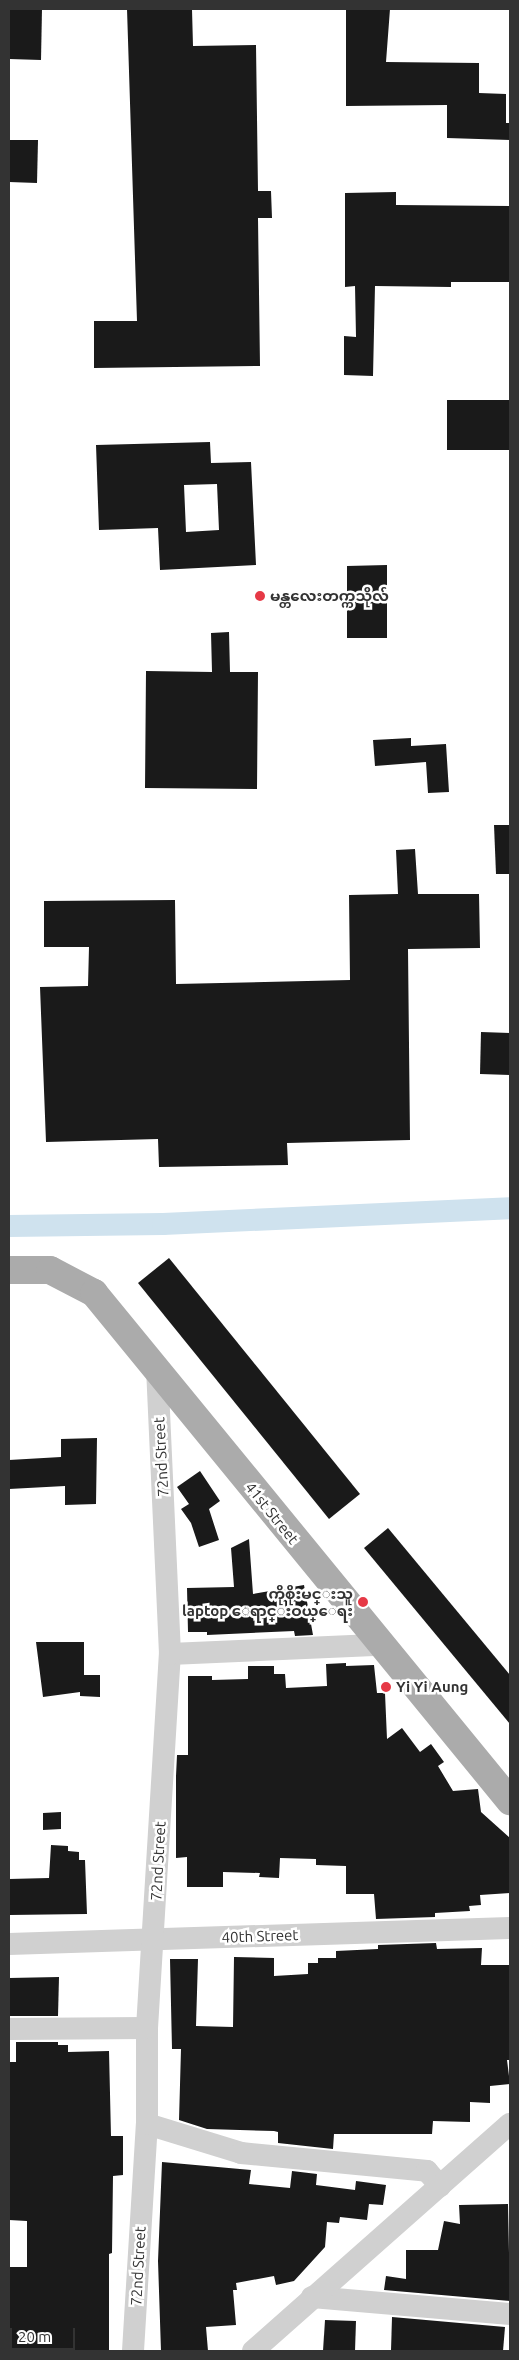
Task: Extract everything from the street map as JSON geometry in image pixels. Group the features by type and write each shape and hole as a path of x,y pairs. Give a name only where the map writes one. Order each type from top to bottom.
{"main road":[{"name":"41st Street","path":"9,1270 50,1270 94,1293 380,1645 510,1801"}],"street":[{"name":"72nd Street","path":"133,2351 147,2124 146,2028 154,1940 170,1654 157,1371"},
{"path":"170,1654 380,1645"},
{"name":"40th Street","path":"9,1944 510,1928"},
{"path":"9,2029 146,2028"},
{"path":"147,2124 241,2153 427,2172 440,2186"},
{"path":"253,2351 510,2124"},
{"path":"312,2298 510,2314"}],"building":[{"path":"9,9 42,9 41,60 9,59"},
{"path":"127,9 192,9 193,46 256,45 258,191 271,191 272,218 258,218 260,366 94,368 94,321 137,321"},
{"path":"346,9 390,9 386,62 479,63 479,93 506,94 506,123 510,123 510,140 447,138 447,105 346,106"},
{"path":"9,140 38,140 37,183 9,182"},
{"path":"396,192 396,205 510,206 510,282 451,282 451,287 375,286 373,376 344,375 344,336 356,337 355,286 345,287 345,193"},
{"path":"447,400 510,400 510,450 447,450"},
{"path":"210,442 211,463 251,462 256,565 160,570 158,528 99,530 96,445","holes":["217,484 219,530 186,532 184,485"]},
{"path":"387,565 387,638 347,638 347,566"},
{"path":"229,632 230,672 258,672 257,789 145,788 146,671 212,672 211,633"},
{"path":"411,738 411,746 446,744 449,792 428,793 426,762 375,766 373,740"},
{"path":"494,825 510,825 510,874 496,874"},
{"path":"415,849 418,894 479,894 480,948 408,949 410,1140 287,1143 288,1165 159,1167 158,1139 46,1142 40,987 88,986 89,947 44,947 44,901 175,900 176,984 350,980 349,895 398,894 396,850"},
{"path":"481,1032 510,1033 510,1075 480,1074"},
{"path":"169,1258 360,1494 329,1519 138,1283"},
{"path":"97,1438 96,1504 65,1505 65,1486 9,1489 9,1460 61,1457 61,1439"},
{"path":"200,1471 220,1501 209,1509 219,1540 199,1547 191,1523 181,1509 189,1504 177,1487"},
{"path":"388,1528 510,1675 510,1724 364,1548"},
{"path":"249,1539 253,1594 304,1585 313,1635 295,1636 294,1631 207,1635 207,1632 188,1632 187,1588 234,1587 231,1548"},
{"path":"36,1642 84,1642 84,1675 100,1675 100,1697 80,1696 80,1692 43,1697"},
{"path":"346,1663 346,1666 374,1665 377,1693 385,1693 387,1739 402,1728 420,1752 431,1744 444,1762 438,1766 453,1791 478,1789 481,1812 510,1838 510,1893 480,1895 481,1905 469,1906 470,1911 435,1913 435,1917 376,1919 374,1894 346,1894 346,1866 316,1865 316,1859 280,1858 279,1878 259,1877 260,1873 223,1872 223,1887 187,1887 187,1857 176,1858 176,1776 177,1755 188,1755 188,1676 212,1676 212,1680 248,1679 248,1666 274,1666 274,1674 285,1674 286,1688 327,1686 326,1664"},
{"path":"61,1812 61,1829 43,1830 43,1813"},
{"path":"51,1845 68,1846 68,1851 79,1852 79,1860 85,1860 87,1914 9,1915 9,1879 49,1878"},
{"path":"436,1943 437,1949 482,1948 481,1965 510,1965 510,2060 507,2060 510,2084 490,2086 490,2103 470,2102 470,2122 433,2121 432,2134 334,2134 333,2149 278,2143 278,2132 274,2131 207,2129 179,2120 181,2049 172,2049 170,1959 198,1959 196,2026 233,2027 234,1957 274,1958 274,1976 308,1974 308,1963 318,1963 318,1958 336,1958 336,1951 378,1949 378,1945"},
{"path":"59,1977 58,2016 9,2016 9,1978"},
{"path":"16,2042 58,2042 58,2045 68,2045 68,2052 109,2051 111,2136 123,2136 123,2175 113,2176 112,2253 109,2254 109,2351 9,2351 9,2267 27,2267 27,2221 9,2220 9,2062 16,2062"},
{"path":"162,2162 251,2170 249,2184 290,2188 292,2171 317,2174 316,2185 355,2190 356,2181 386,2185 383,2205 369,2204 367,2220 340,2217 339,2223 327,2222 325,2247 294,2281 276,2285 274,2276 236,2283 237,2290 233,2290 236,2325 206,2327 208,2351 161,2351 158,2261"},
{"path":"508,2204 510,2301 384,2290 386,2276 406,2279 406,2250 438,2250 444,2221 460,2224 459,2205"},
{"path":"392,2317 505,2327 503,2351 391,2351"},
{"path":"325,2320 356,2321 355,2351 323,2351"}],"waterway":[{"path":"9,1226 163,1224 510,1208"}],"place":[{"name":"မန္တလေးတက္ကသိုလ်","path":"260,596"},
{"name":"ကိုစိုးမင္းသူ laptop ေရာင္းဝယ္ေရး","path":"363,1602"},
{"name":"Yi Yi Aung","path":"386,1687"}]}
